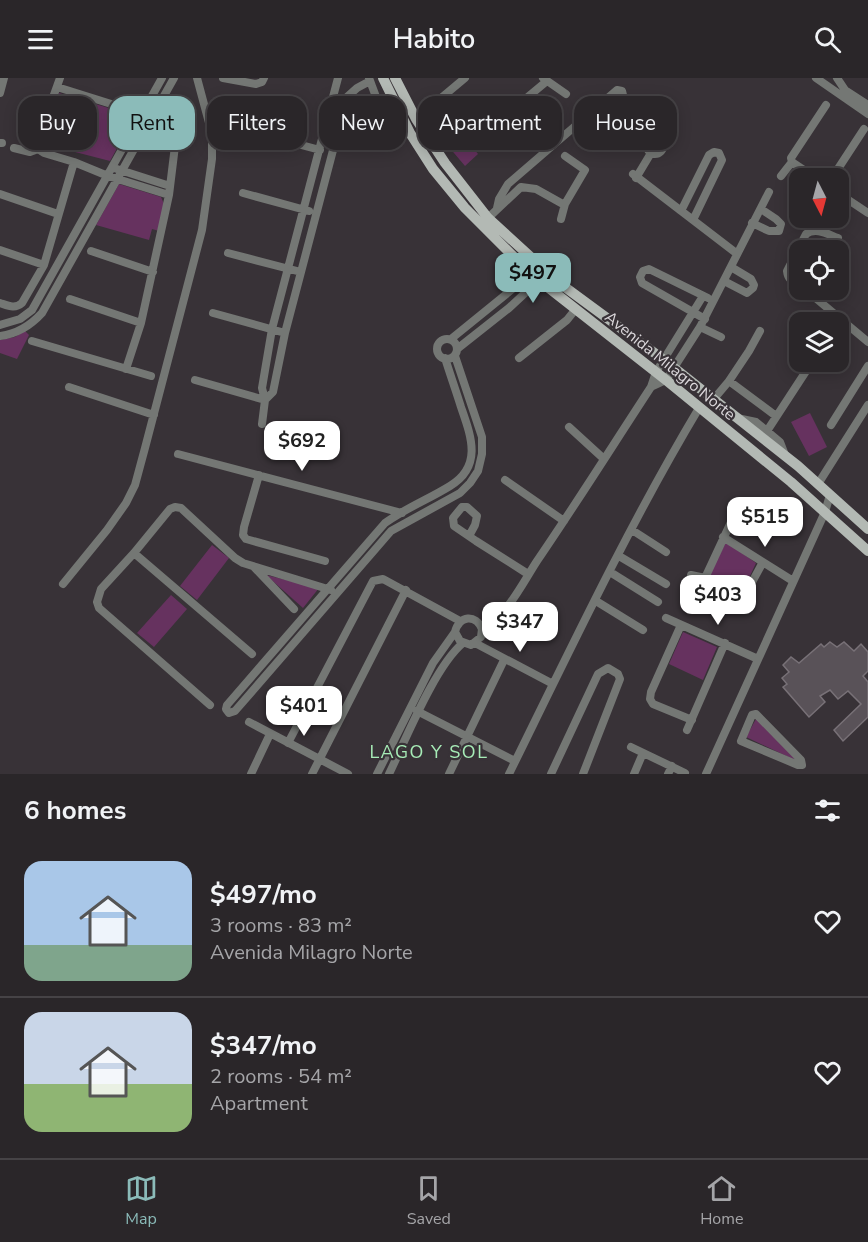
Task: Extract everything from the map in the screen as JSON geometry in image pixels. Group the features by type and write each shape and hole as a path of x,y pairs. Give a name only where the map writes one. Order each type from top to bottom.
{"main road":[{"name":"Avenida Milagro Norte","path":"383,78 410,133 433,169 465,208 535,277 791,482 868,551"},
{"name":"Avenida Milagro Norte","path":"394,78 416,119 445,163 488,218 558,282 664,360 785,456 868,530"}],"street":[{"path":"0,93 4,78"},
{"path":"0,336 12,334 42,313 162,78"},
{"path":"0,326 20,319 32,309 174,78"},
{"path":"63,584 126,503 135,484 154,415 202,230 212,159 212,134 197,78"},
{"path":"224,78 256,84 262,82 264,78"},
{"path":"334,96 338,78"},
{"path":"416,119 465,78"},
{"path":"819,80 826,82 832,78"},
{"path":"837,78 845,90 868,105"},
{"path":"348,96 369,79 384,115 394,130 399,134 410,133"},
{"path":"526,96 545,79 567,94"},
{"path":"819,80 868,114"},
{"path":"58,82 109,102"},
{"path":"610,96 617,90 622,91 622,96"},
{"path":"781,176 826,105"},
{"path":"497,208 499,199 508,184 574,127"},
{"path":"839,168 864,129"},
{"path":"14,148 18,149"},
{"path":"40,150 170,190"},
{"path":"126,369 141,323 153,272 170,190 175,150"},
{"path":"262,424 265,400 262,388 272,328 320,150"},
{"path":"265,400 273,392 285,333 333,150"},
{"path":"681,211 709,155 714,152 719,153 722,160 693,220"},
{"path":"651,153 634,176 736,253"},
{"path":"561,219 565,204 585,170 565,156"},
{"path":"0,303 18,307 44,265 75,162"},
{"path":"792,162 801,168"},
{"path":"488,218 521,187 536,189 565,204"},
{"path":"651,387 666,380 705,319 736,253 769,192"},
{"path":"243,193 316,213"},
{"path":"0,194 58,214"},
{"path":"849,199 867,209"},
{"path":"752,223 769,231 779,231 781,224 761,209"},
{"path":"803,240 811,231 819,231 838,238"},
{"path":"0,250 44,265"},
{"path":"91,251 153,272"},
{"path":"228,253 301,272"},
{"path":"724,281 747,293 753,288 751,279 730,267"},
{"path":"705,319 642,283 640,277 643,271 649,269 714,300"},
{"path":"451,339 482,437 482,454 478,471 460,493 391,531 235,711 231,713 227,711 227,705 385,523 452,485 463,476 469,466 472,438 445,358 438,352 438,345 444,339 451,339 535,277"},
{"path":"445,358 456,352 509,308 535,277"},
{"path":"482,629 497,619 564,521 651,387 656,372 703,296"},
{"path":"70,299 141,323"},
{"path":"817,300 829,312"},
{"path":"519,358 567,320 574,310"},
{"path":"213,313 285,333"},
{"path":"700,327 721,336"},
{"path":"849,328 868,342"},
{"path":"713,400 729,381 760,331"},
{"path":"32,341 151,376"},
{"path":"831,425 868,366"},
{"path":"766,430 805,372"},
{"path":"195,380 265,400"},
{"path":"729,381 776,416"},
{"path":"69,387 154,415"},
{"path":"818,484 868,405"},
{"path":"509,774 610,572 673,452 699,408"},
{"path":"735,417 756,422 780,442 785,456"},
{"path":"569,427 604,459"},
{"path":"178,454 401,512 408,520"},
{"path":"259,475 243,535 246,538 325,561"},
{"path":"505,480 564,521"},
{"path":"706,774 825,512 830,495"},
{"path":"210,705 99,608 96,602 101,590 170,509 181,508 235,558 254,567 336,592"},
{"path":"705,578 732,520"},
{"path":"632,530 666,552"},
{"path":"469,536 528,574"},
{"path":"723,537 793,581"},
{"path":"134,553 252,654"},
{"path":"619,556 666,584"},
{"path":"691,575 705,578 747,600 763,562"},
{"path":"254,567 294,609"},
{"path":"610,572 658,602"},
{"path":"288,743 373,581 381,579 406,590 460,621"},
{"path":"312,774 406,590"},
{"path":"596,601 643,630"},
{"path":"377,774 433,663 460,621 466,618 479,622 482,629 481,637 475,643"},
{"path":"666,618 758,659"},
{"path":"681,625 650,699 653,704 692,720"},
{"path":"455,632 463,643 475,643 553,684"},
{"path":"389,774 447,661 453,651 463,643"},
{"path":"687,730 725,643"},
{"path":"449,774 504,660"},
{"path":"551,774 598,674 608,668 618,674 620,679 583,774"},
{"path":"411,707 515,761"},
{"path":"756,714 801,760 802,765 742,742 741,737 747,726 752,715 756,714"},
{"path":"733,716 747,726"},
{"path":"249,723 348,774"},
{"path":"251,774 270,734"},
{"path":"631,747 670,770 685,773"},
{"path":"634,774 643,753"}],"shaded area":[{"path":"97,104 109,108 109,150 116,150 110,161 67,150 97,150"},
{"path":"451,150 475,150 478,154 465,166"},
{"path":"119,184 161,197 164,204 159,231 152,229 149,240 96,225"},
{"path":"25,331 29,335 17,359 0,353 0,340 15,337"},
{"path":"810,413 827,447 809,456 791,422"},
{"path":"726,542 756,563 742,593 709,576"},
{"path":"212,545 229,558 197,600 180,586"},
{"path":"266,575 319,588 303,608"},
{"path":"171,595 187,609 154,647 137,633"},
{"path":"683,632 717,647 703,680 669,664"},
{"path":"756,719 797,761 746,737"}],"building":[{"path":"830,642 837,647 844,642 854,651 861,644 868,652 868,671 863,676 868,682 868,717 843,741 834,730 861,704 848,691 838,699 830,690 820,696 825,702 809,717 783,687 787,684 782,678 789,672 783,665 791,657 799,663 821,644 824,647"}],"district":[{"name":"LAGO Y SOL","path":"429,752"}]}
